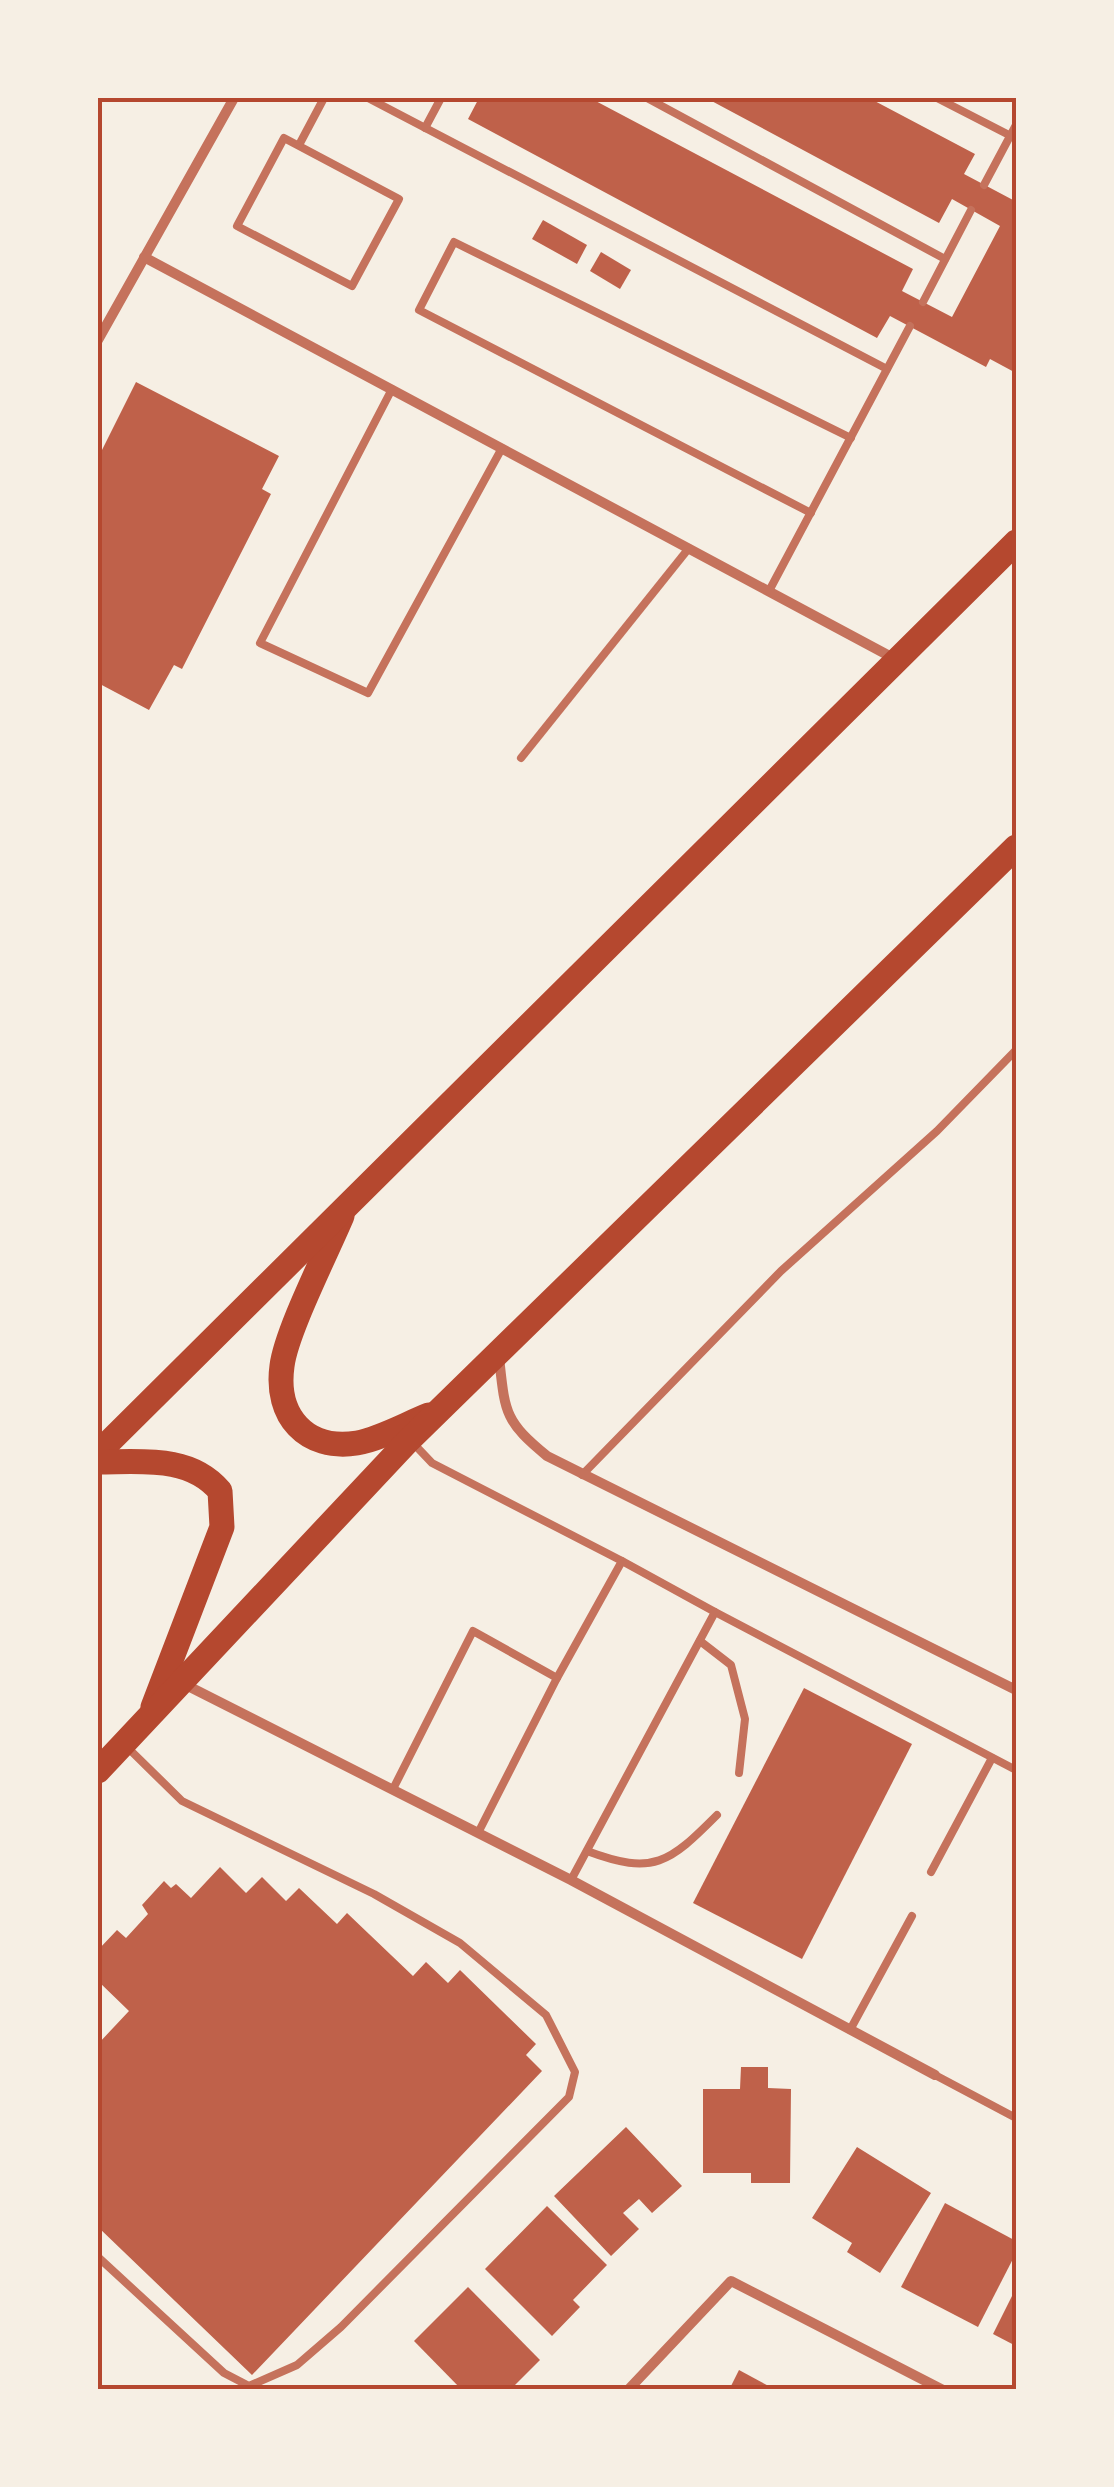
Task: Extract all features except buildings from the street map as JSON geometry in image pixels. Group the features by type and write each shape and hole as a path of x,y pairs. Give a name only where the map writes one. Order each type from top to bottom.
{"main road":[{"path":"98,1453 1016,542"},
{"path":"98,1772 409,1440 1016,847"},
{"path":"346,1207 282,1363 281,1401 297,1430 322,1444 358,1443 438,1412"},
{"path":"98,1462 154,1461 192,1468 220,1491 222,1527 150,1716"}],"street":[{"path":"98,340 234,98"},
{"path":"144,256 898,660"},
{"path":"498,1351 503,1395 515,1429 547,1456 1016,1689"},
{"path":"182,1683 570,1880 935,2075"},
{"path":"628,2390 732,2281 943,2390"}],"lane":[{"path":"299,145 324,98"},
{"path":"368,98 887,369"},
{"path":"425,128 442,98"},
{"path":"647,98 945,259"},
{"path":"937,98 1011,136"},
{"path":"984,184 1016,125"},
{"path":"284,138 299,145 399,198 352,286 237,226 284,138"},
{"path":"923,302 971,210"},
{"path":"811,513 419,310 454,242 850,438"},
{"path":"769,591 910,326"},
{"path":"392,389 260,643 368,693 502,448"},
{"path":"521,758 689,548"},
{"path":"582,1475 782,1271 937,1131 1016,1050"},
{"path":"409,1440 432,1463 1016,1770"},
{"path":"478,1833 622,1561"},
{"path":"570,1880 715,1612"},
{"path":"393,1790 473,1631 557,1678"},
{"path":"700,1642 731,1665 745,1720 739,1773"},
{"path":"98,2258 224,2374 248,2386 260,2382 297,2365 341,2328 569,2097 575,2072 546,2015 460,1944 374,1894 182,1801 124,1744"},
{"path":"932,1872 992,1758"},
{"path":"587,1850 626,1866 674,1857 717,1816"},
{"path":"850,2030 912,1916"},
{"path":"935,2075 1016,2118"}]}
